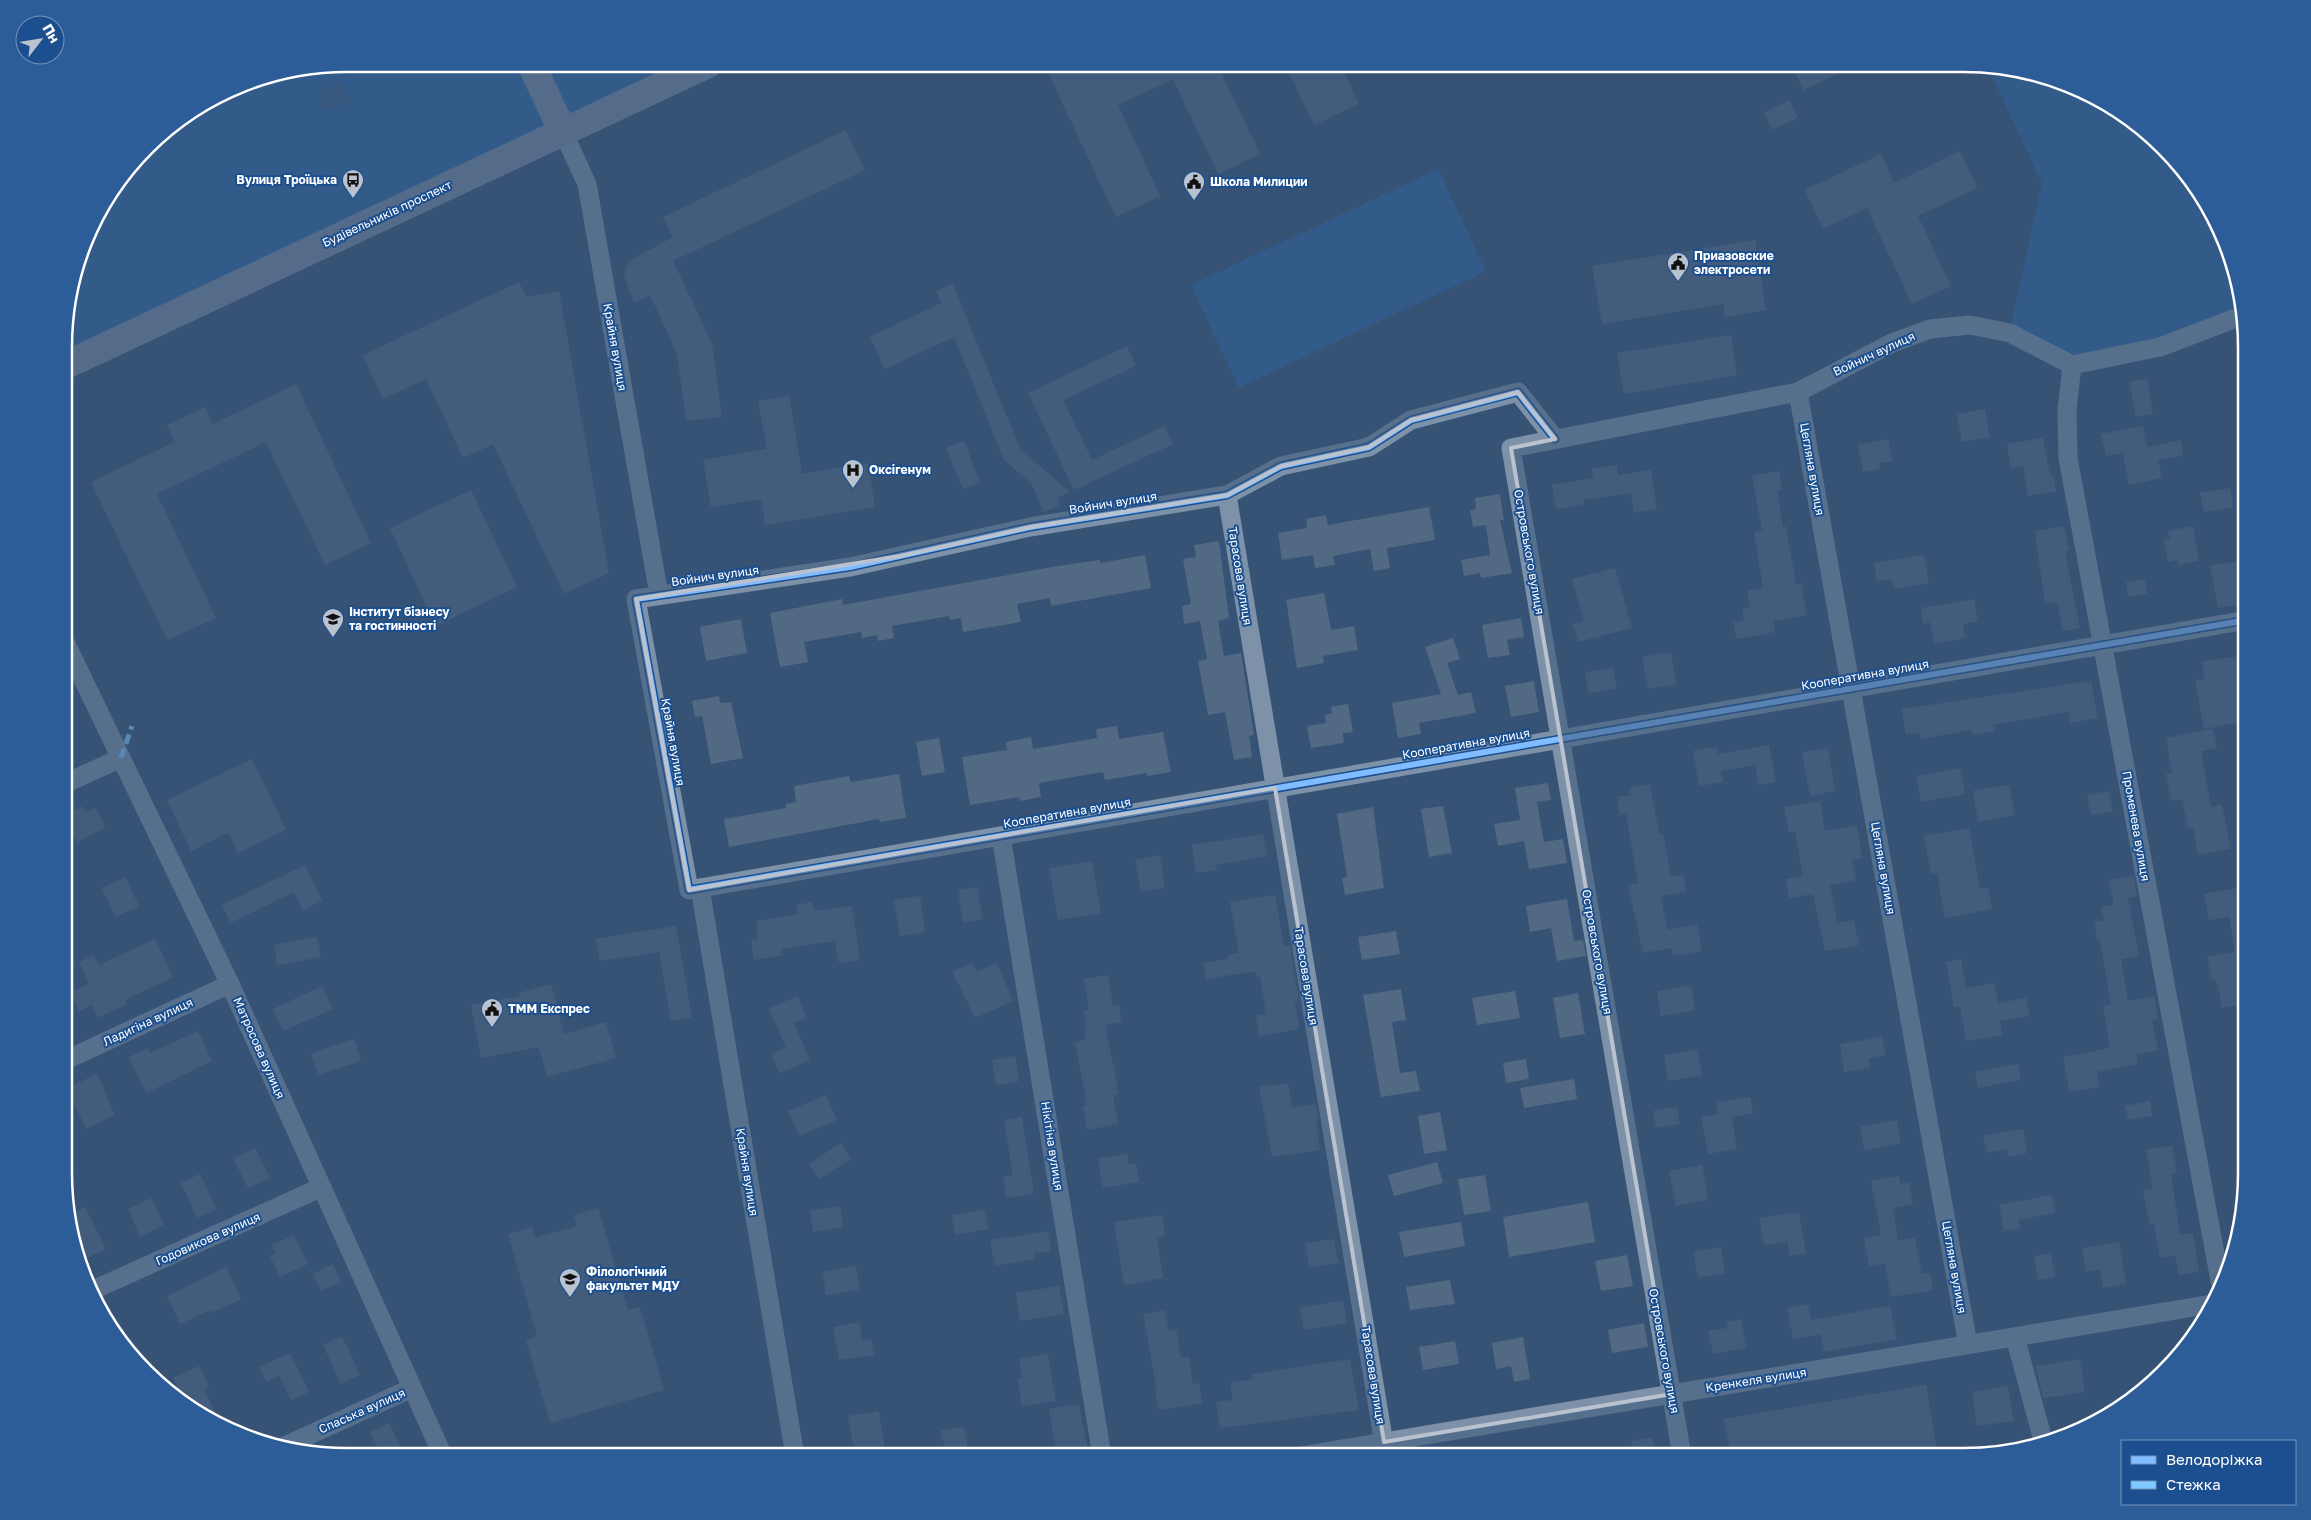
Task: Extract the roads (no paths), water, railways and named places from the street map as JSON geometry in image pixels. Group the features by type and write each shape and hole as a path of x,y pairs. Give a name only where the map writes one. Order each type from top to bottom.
{"main road":[{"path":"535,72 563,132"},
{"name":"Будівельників проспект","path":"72,363 691,72"}],"street":[{"name":"Крайня вулиця","path":"563,132 587,184 659,595"},
{"path":"2072,365 2160,347 2237,318"},
{"name":"Войнич вулиця","path":"1511,448 1798,392 1892,343 1930,329 1970,325 2010,332 2072,365"},
{"name":"Променева вулиця","path":"2072,365 2067,410 2068,458 2219,1275"},
{"name":"Войнич вулиця","path":"636,599 850,567 1030,527 1227,495 1281,466 1368,447 1411,420 1518,392 1555,439"},
{"name":"Цегляна вулиця","path":"1798,392 1968,1345"},
{"name":"Островського вулиця","path":"1511,448 1681,1448"},
{"name":"Тарасова вулиця","path":"1227,495 1385,1448"},
{"name":"Крайня вулиця","path":"636,599 694,889 794,1448"},
{"name":"Кооперативна вулиця","path":"694,889 2238,622"},
{"name":"Матросова вулиця","path":"72,656 230,984 439,1448"},
{"path":"72,780 121,758"},
{"name":"Нікітіна вулиця","path":"1001,836 1101,1448"},
{"name":"Ладигіна вулиця","path":"72,1057 230,984"},
{"name":"Годовикова вулиця","path":"98,1288 322,1187"},
{"name":"Кренкеля вулиця","path":"1390,1448 1672,1394 2204,1305"},
{"path":"2015,1337 2042,1436"},
{"name":"Спаська вулиця","path":"294,1442 412,1388"}],"place":[{"name":"Вулиця Троїцька","path":"353,199"},
{"name":"Школа Милиции","path":"1194,201"},
{"name":"Приазовские электросети","path":"1678,282"},
{"name":"Оксігенум","path":"853,489"},
{"name":"Інститут бізнесу та гостинності","path":"333,638"},
{"name":"ТММ Експрес","path":"492,1028"},
{"name":"Філологічний факультет МДУ","path":"570,1298"}]}
